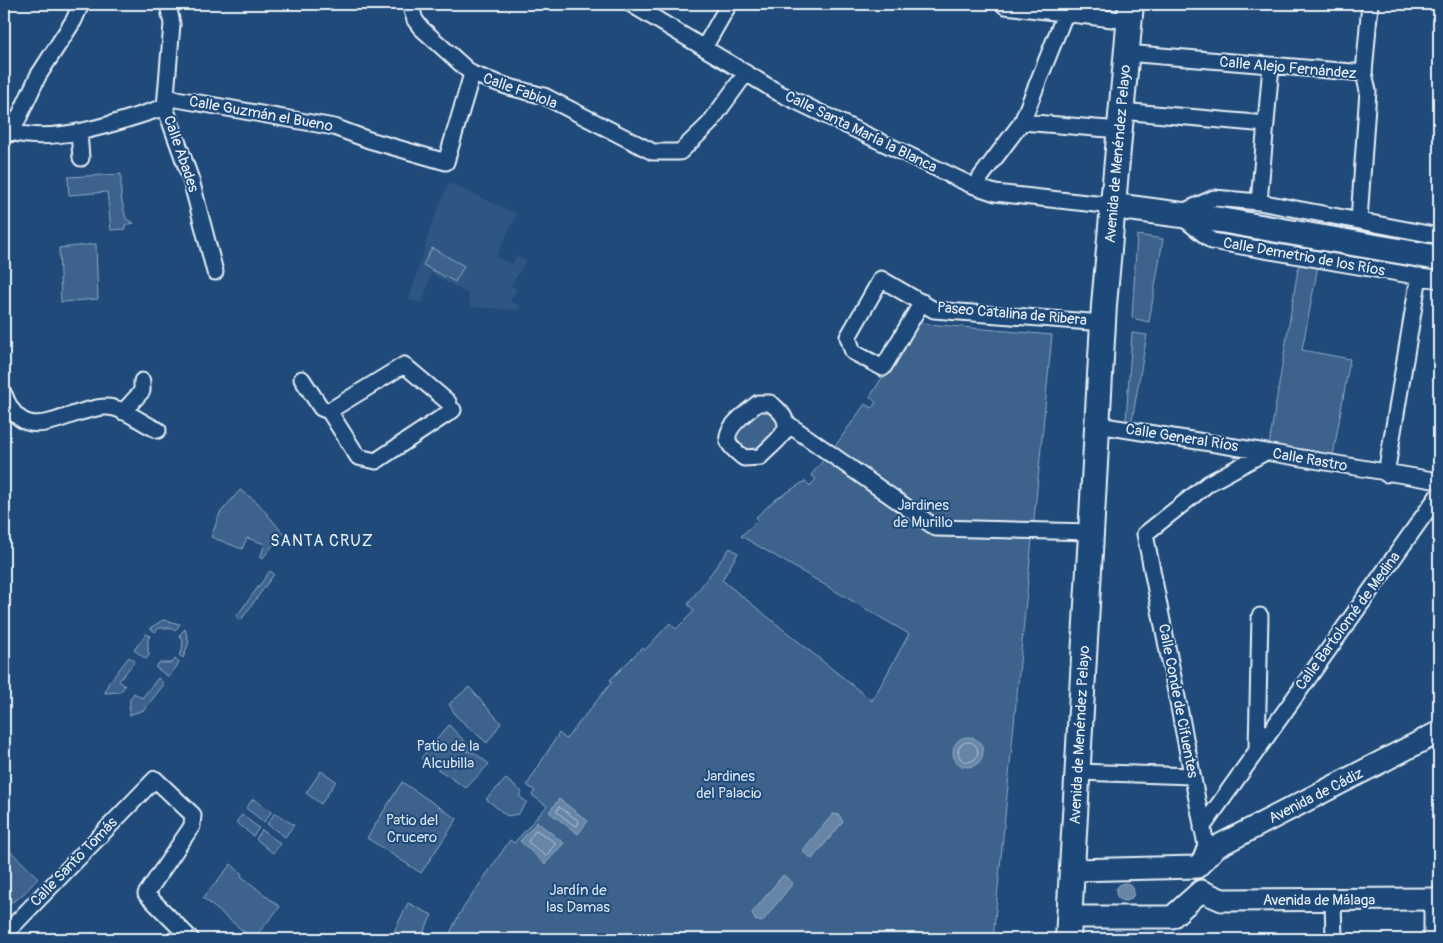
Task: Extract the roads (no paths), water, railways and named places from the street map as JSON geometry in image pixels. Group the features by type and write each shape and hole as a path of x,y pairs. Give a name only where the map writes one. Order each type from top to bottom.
{"main road":[{"name":"Avenida de Menéndez Pelayo","path":"1068,939 1104,314 1130,12"},
{"name":"Calle Demetrio de los Ríos","path":"1114,206 1220,220 1439,258"}],"street":[{"path":"81,4 74,20 38,76 8,134 24,136 79,132 166,107"},
{"name":"Calle Abades","path":"168,4 172,24 166,107 191,180 216,272"},
{"name":"Calle Fabiola","path":"410,4 415,20 421,28 472,74 509,87 544,96 612,129 653,152 680,152 709,124 746,73"},
{"name":"Calle Santa María la Blanca","path":"631,4 704,46 779,93 979,188 994,193 1114,206"},
{"path":"704,46 729,4"},
{"path":"1005,4 1004,6 1065,14 1130,12"},
{"path":"1364,73 1370,4"},
{"path":"979,188 980,178 1022,122 1065,14"},
{"name":"Calle Alejo Fernández","path":"1126,53 1364,73 1368,90 1359,220"},
{"path":"1259,202 1271,66"},
{"name":"Calle Guzmán el Bueno","path":"166,107 171,98 334,127 369,140 446,162 472,74"},
{"path":"1022,122 1120,120 1266,124"},
{"path":"79,132 81,158"},
{"path":"1178,214 1214,198 1259,202 1439,236"},
{"name":"Calle Demetrio de los Ríos","path":"1178,214 1212,241 1439,280"},
{"path":"1386,474 1419,276"},
{"name":"Paseo Catalina de Ribera","path":"922,302 883,368 853,352 848,337 882,279 922,302 934,310 1104,314"},
{"path":"302,379 321,408 329,411 358,457 376,461 450,406 404,365 329,411"},
{"path":"123,412 142,391 142,381"},
{"path":"4,394 12,413 24,424 105,407 123,412 158,430"},
{"path":"788,424 936,528 1092,532"},
{"name":"Calle General Ríos","path":"1098,425 1266,452"},
{"name":"Calle Rastro","path":"1146,534 1209,483 1266,452 1386,474 1439,481"},
{"name":"Calle Bartolomé de Medina","path":"1202,828 1439,494"},
{"name":"Calle Conde de Cifuentes","path":"1146,534 1206,845 1197,867"},
{"path":"1257,748 1260,616"},
{"name":"Avenida de Cádiz","path":"1197,867 1216,847 1439,732"},
{"path":"1078,772 1192,776"},
{"name":"Calle Santo Tomás","path":"4,935 155,779 193,816 192,826 146,894 191,939"},
{"path":"1070,915 1081,917 1172,917 1201,891 1197,867 1073,870"},
{"name":"Avenida de Málaga","path":"1201,891 1222,900 1435,900"},
{"path":"1333,900 1334,939"},
{"path":"1432,939 1435,900"}],"water":[{"path":"968,737 979,741 983,752 979,763 968,767 957,763 953,752 957,741"},
{"path":"559,799 588,821 578,834 549,812"},
{"path":"833,814 839,815 843,822 812,859 802,851"},
{"path":"537,822 564,843 545,864 520,841"},
{"path":"783,875 793,883 762,922 755,920 752,913"},
{"path":"1125,883 1131,886 1134,892 1131,898 1125,901 1119,898 1116,892 1119,886"}],"district":[{"name":"SANTA CRUZ","path":"322,541"}],"park label":[{"name":"Jardines de Murillo","path":"923,514"},
{"name":"Patio de la Alcubilla","path":"448,754"},
{"name":"Jardines del Palacio","path":"729,784"},
{"name":"Patio del Crucero","path":"412,828"},
{"name":"Jardín de las Damas","path":"578,898"}]}
